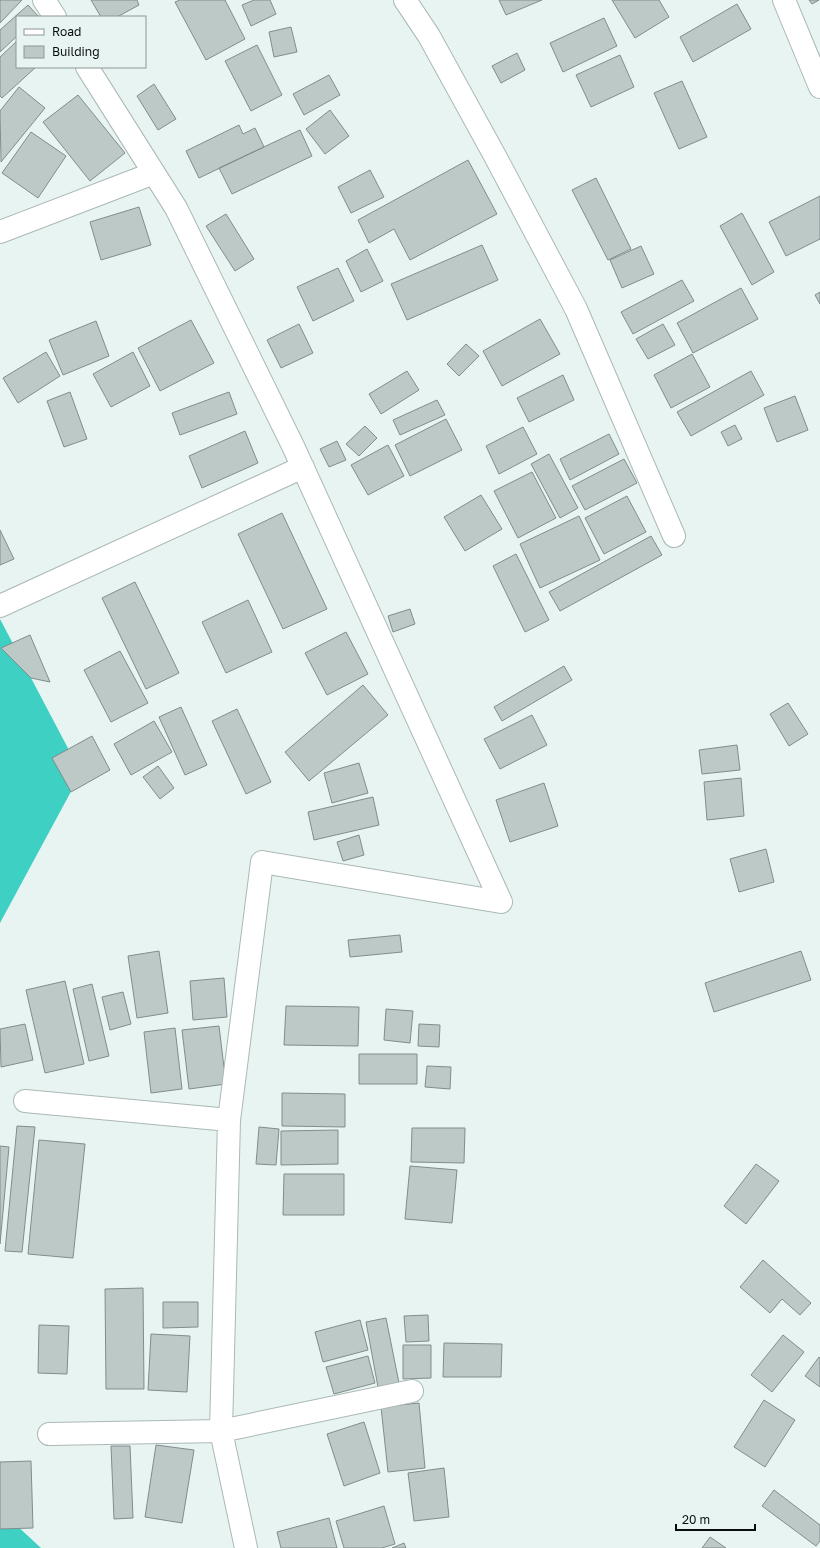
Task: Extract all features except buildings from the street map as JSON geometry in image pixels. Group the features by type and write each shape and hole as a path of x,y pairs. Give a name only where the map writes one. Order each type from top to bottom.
{"street":[{"path":"44,0 54,16"},
{"path":"405,0 429,36 477,122 576,309 674,536"},
{"path":"784,0 820,87"},
{"path":"87,68 176,208 303,468 501,902 262,862 229,1120 221,1431 246,1548"},
{"path":"0,232 154,173"},
{"path":"0,606 303,468"},
{"path":"24,1101 229,1120"},
{"path":"49,1434 221,1431 412,1391"}],"shaded area":[{"path":"0,619 81,773 0,923"},
{"path":"0,1510 41,1548 0,1548"}]}
